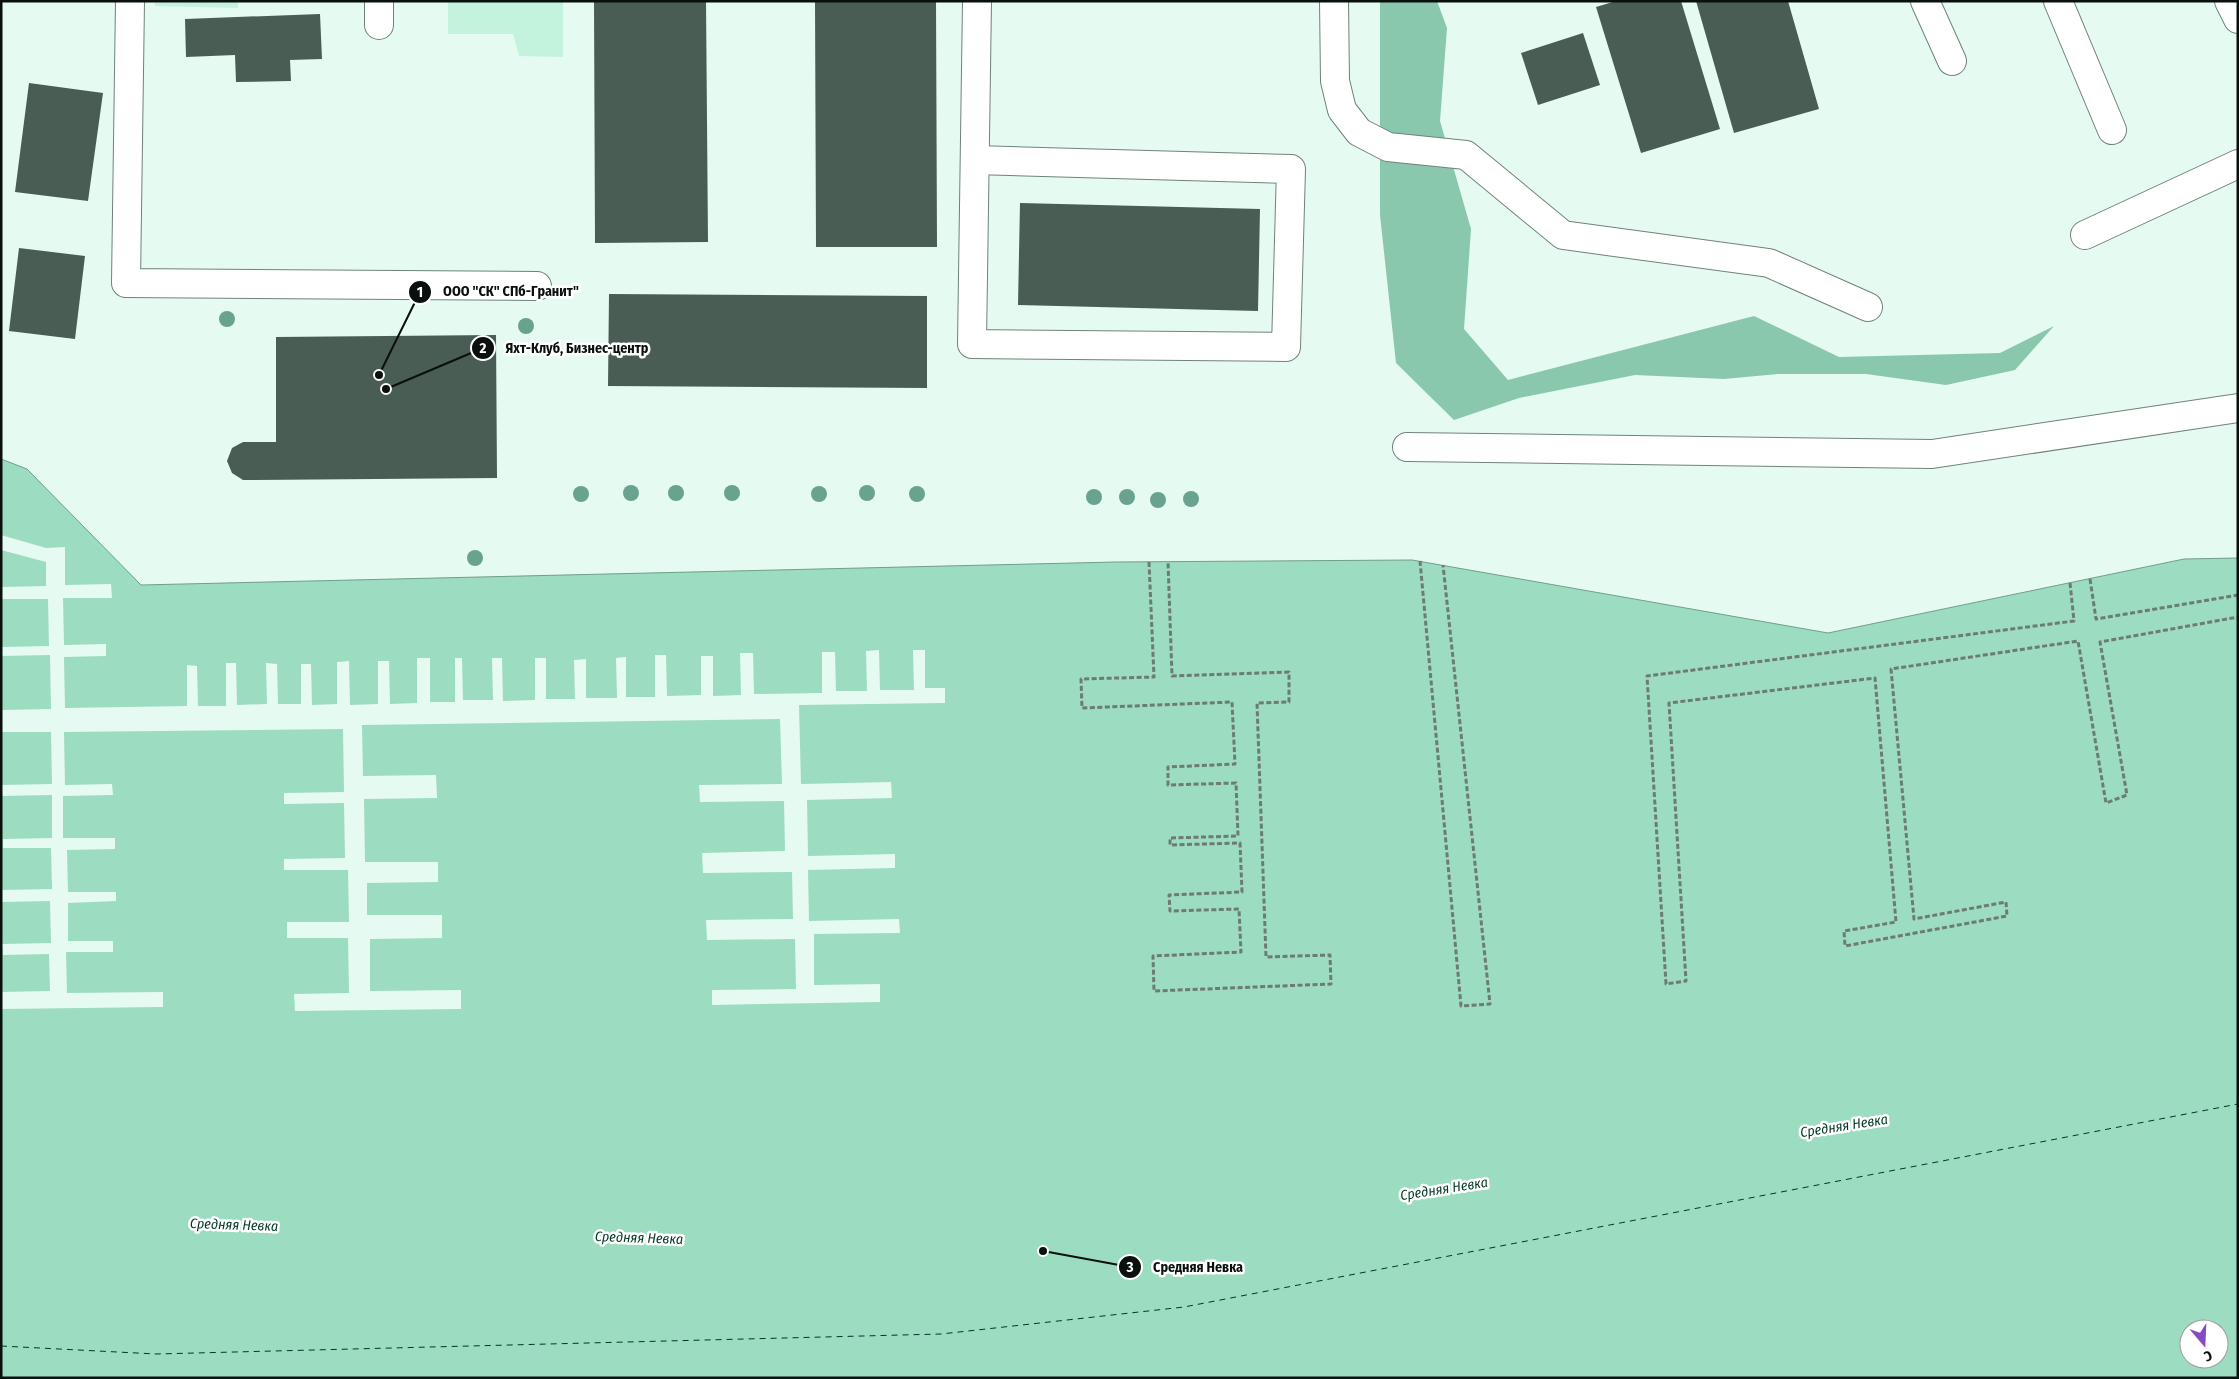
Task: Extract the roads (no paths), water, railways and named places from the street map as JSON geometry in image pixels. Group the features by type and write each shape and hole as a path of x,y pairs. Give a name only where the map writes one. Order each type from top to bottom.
{"lane":[{"path":"130,1 126,283 537,286"},
{"path":"975,160 1291,169 1286,347 972,344 977,1"},
{"path":"1334,1 1334,81 1342,110 1359,132 1388,146 1466,155 1563,235 1769,263 1868,307"},
{"path":"1925,1 1952,62"},
{"path":"2058,1 2112,130"},
{"path":"2229,1 2238,19"},
{"path":"2085,235 2238,164"},
{"path":"1407,447 1932,454 2238,408"}],"water":[{"path":"1,459 27,469 141,585 1116,562 1412,560 1828,633 2184,559 2238,558 2238,1378 1,1378"}],"place":[{"name":"ООО \"СК\" СПб-Гранит\"","path":"379,375"},
{"name":"Яхт-Клуб, Бизнес-центр","path":"386,389"},
{"name":"Средняя Невка","path":"1043,1251"}]}
